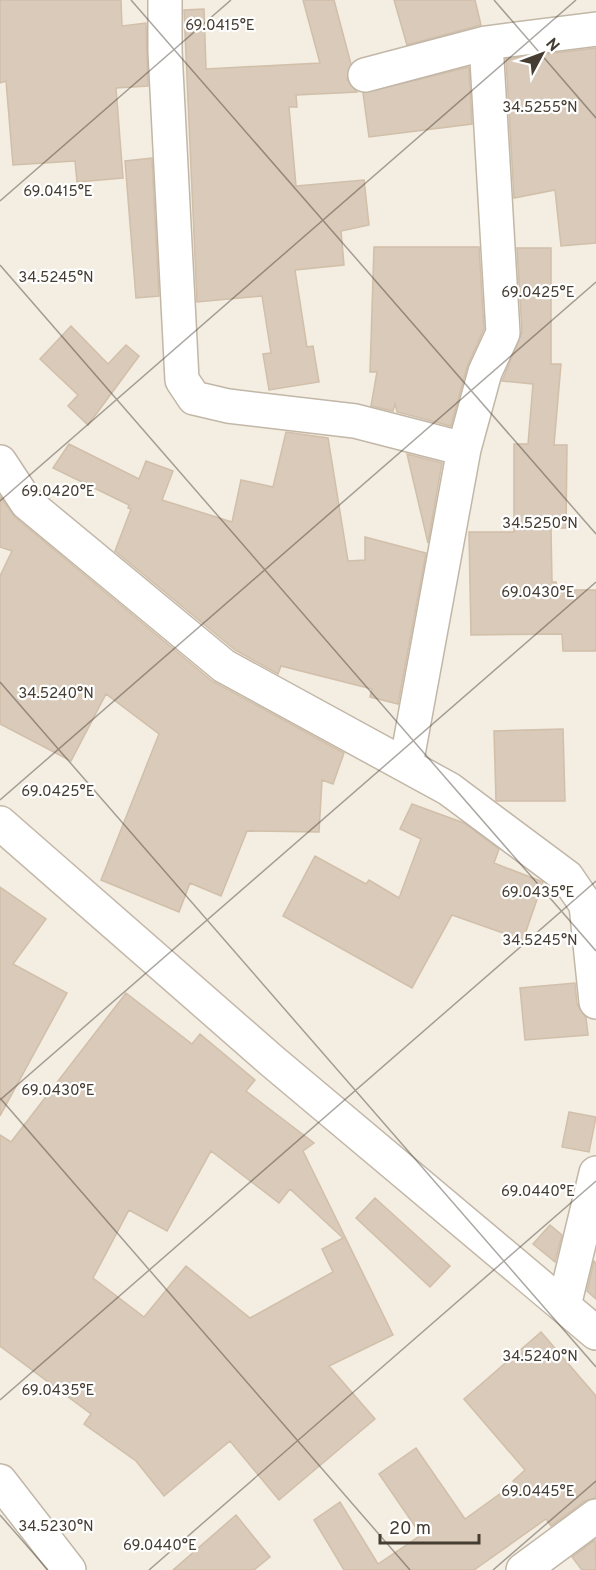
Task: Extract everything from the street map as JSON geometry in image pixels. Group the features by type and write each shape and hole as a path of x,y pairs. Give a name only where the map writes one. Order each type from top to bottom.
{"street":[{"path":"165,0 165,63 182,380 194,398 228,406 355,421 464,449"},
{"path":"365,75 486,43 596,28"},
{"path":"406,765 464,449 485,372 503,333 486,43"},
{"path":"0,462 27,502 224,666 449,789 567,877 586,906 596,1002"},
{"path":"0,823 272,1061 596,1333"},
{"path":"564,1306 596,1173"},
{"path":"0,1480 69,1570"},
{"path":"523,1570 596,1516"}],"building":[{"path":"0,0 121,0 122,26 146,23 148,86 116,88 123,178 77,182 75,161 13,165 6,81 0,83"},
{"path":"303,0 334,0 351,64 347,79 357,92 296,95 297,107 289,107 296,186 364,180 369,225 341,231 344,265 295,270 307,347 313,346 319,382 269,390 263,354 271,353 262,296 197,302 184,10 204,9 206,69 320,63"},
{"path":"394,0 475,0 481,25 407,45"},
{"path":"596,48 596,243 561,246 555,190 514,198 506,59"},
{"path":"469,67 472,124 369,137 363,93"},
{"path":"152,158 159,296 136,298 125,161"},
{"path":"374,247 479,247 484,329 467,367 451,426 397,412 395,404 393,411 371,406 377,372 370,372"},
{"path":"517,248 551,248 551,364 561,364 554,445 567,445 566,528 551,528 552,582 556,582 557,590 596,590 596,651 563,651 562,634 471,635 469,532 514,532 514,444 528,444 533,384 502,381 522,332"},
{"path":"71,326 108,364 126,345 139,356 88,425 68,406 78,395 40,359"},
{"path":"286,432 328,438 348,561 365,560 365,537 426,553 398,704 370,697 372,689 281,666 278,674 235,650 115,551 131,509 128,508 129,505 53,468 69,444 139,479 146,461 173,471 162,500 232,522 241,480 273,487"},
{"path":"407,454 442,463 428,543"},
{"path":"0,496 15,517 212,681 344,753 333,784 322,780 319,832 247,831 221,896 190,883 179,912 101,880 159,734 106,694 71,761 0,724 0,576 12,551 0,547"},
{"path":"563,729 565,801 496,801 494,731"},
{"path":"412,804 464,823 499,849 494,863 543,882 523,940 452,915 412,988 283,916 315,856 366,884 369,880 399,898 421,839 400,829"},
{"path":"0,887 46,919 13,964 67,993 0,1116"},
{"path":"575,983 577,1004 586,1018 588,1035 525,1040 520,988"},
{"path":"126,993 192,1044 200,1034 255,1080 246,1091 314,1143 303,1151 393,1335 329,1366 375,1419 279,1500 230,1441 164,1496 136,1461 84,1424 91,1414 0,1346 0,1135 11,1142","holes":["211,1151 279,1203 290,1189 343,1238 322,1249 333,1272 250,1318 186,1266 144,1317 93,1278 129,1210 167,1231"]},
{"path":"569,1112 596,1117 589,1152 562,1147"},
{"path":"375,1198 450,1266 430,1287 356,1218"},
{"path":"550,1225 562,1235 555,1262 533,1244"},
{"path":"594,1261 596,1263 596,1299 587,1291"},
{"path":"541,1332 596,1396 596,1498 585,1501 551,1526 546,1519 474,1570 344,1570 314,1520 340,1502 378,1564 421,1535 379,1474 416,1448 465,1519 515,1483 513,1481 525,1470 464,1399"},
{"path":"236,1515 270,1557 254,1570 173,1570"},
{"path":"595,1540 596,1570 582,1570 572,1557"}]}
